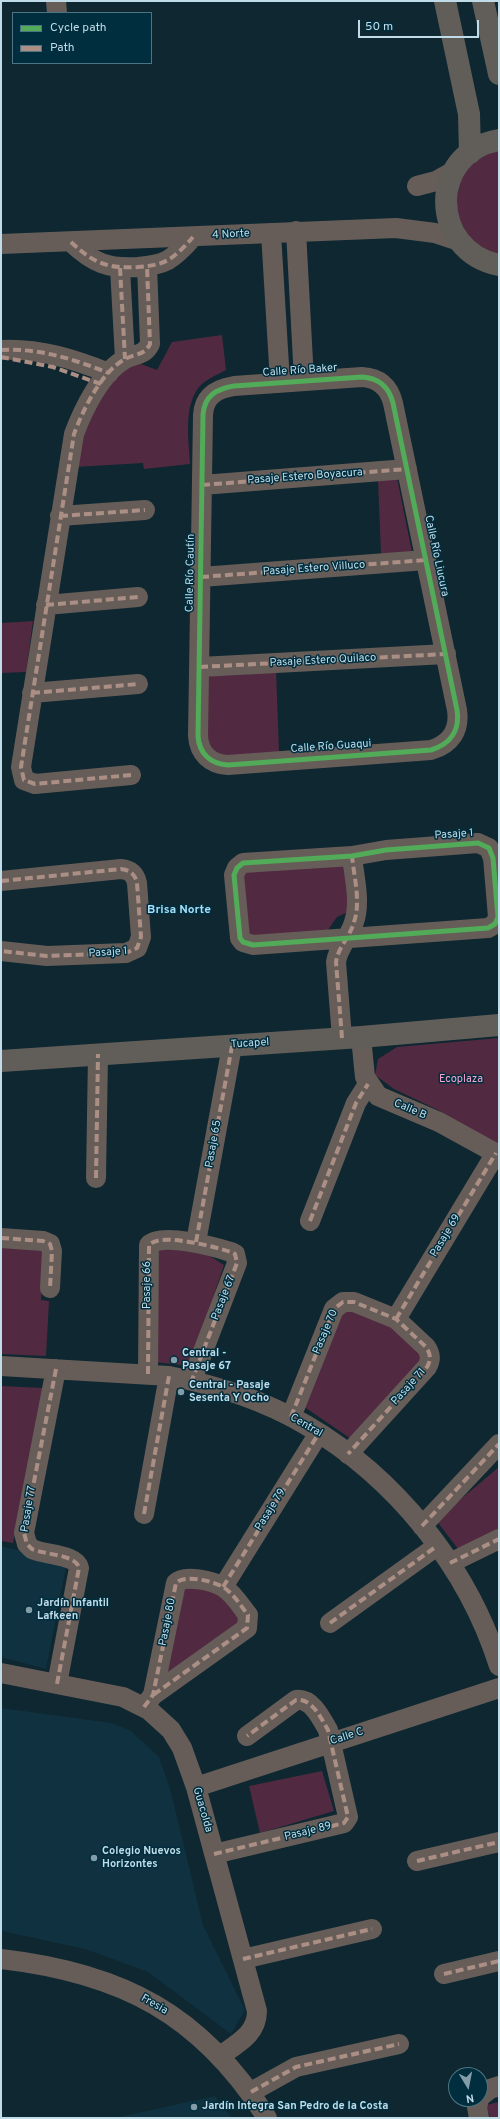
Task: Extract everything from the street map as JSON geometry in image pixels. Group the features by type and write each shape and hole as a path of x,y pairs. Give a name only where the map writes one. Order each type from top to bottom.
{"main road":[{"path":"445,1 469,114 470,153"},
{"path":"483,1 499,74"},
{"path":"497,268 474,256 459,242 451,229 446,207 446,192 454,171 470,153 488,143 499,140"},
{"name":"Tucapel","path":"1,1061 232,1046 499,1025"}],"street":[{"path":"56,1 57,12"},
{"path":"417,186 436,181 454,171"},
{"name":"4 Norte","path":"1,244 193,237 296,231 403,228 435,233 459,242"},
{"path":"296,231 304,380"},
{"path":"271,233 280,382"},
{"path":"71,242 80,251 97,262 120,268 147,266 169,259 193,237"},
{"path":"132,775 35,784 24,780 21,767 74,434 86,406 105,378 125,359 142,354 150,344 147,266"},
{"path":"120,268 125,359"},
{"path":"1,350 45,352 68,358 105,378"},
{"path":"1,357 105,378"},
{"name":"Calle Río Baker","path":"218,389 234,386 304,380 362,377 376,379 382,383"},
{"name":"Calle Río Liucura","path":"382,383 391,395 446,654 458,716 458,724 453,736"},
{"name":"Calle Río Cautín","path":"208,759 198,742 203,409 208,398 218,389"},
{"name":"Pasaje Estero Boyacura","path":"202,485 407,469"},
{"path":"60,516 145,510"},
{"name":"Pasaje Estero Villuco","path":"201,577 426,560"},
{"path":"46,605 138,598"},
{"name":"Pasaje Estero Quilaco","path":"200,666 446,654"},
{"path":"32,693 138,684"},
{"name":"Calle Río Guaqui","path":"208,759 221,765 228,765 431,750 447,743 453,736"},
{"name":"Pasaje 1","path":"478,843 486,845 492,852 494,858 498,917 495,924 488,928 346,939 253,945 243,942 239,933 234,875 239,865 248,862 352,856 386,850 478,843"},
{"name":"Calle B","path":"352,856 356,914 351,931 339,950 336,962 351,1037 368,1084 378,1096 439,1122 497,1154"},
{"name":"Pasaje 1","path":"1,881 121,870 132,873 137,883 140,937 139,945 134,950 126,953 47,956 1,951"},
{"name":"Pasaje 65","path":"196,1242 232,1046"},
{"path":"96,1178 98,1054"},
{"path":"310,1221 356,1103 368,1084"},
{"name":"Pasaje 69","path":"396,1319 497,1154"},
{"path":"1,1238 43,1240 50,1244 52,1251 50,1288"},
{"name":"Pasaje 66","path":"148,1374 149,1244 156,1240 196,1242"},
{"name":"Pasaje 67","path":"192,1380 237,1262 235,1254 231,1252 196,1242"},
{"name":"Pasaje 70","path":"291,1417 334,1309 338,1305 343,1302 354,1302 396,1319"},
{"name":"Pasaje 71","path":"348,1454 430,1362 429,1351 426,1346 396,1319"},
{"name":"Central","path":"1,1366 148,1374 192,1380 245,1398 291,1417 319,1433 348,1454 400,1500 422,1526 450,1563 475,1609 499,1664"},
{"name":"Pasaje 77","path":"56,1370 24,1533 27,1544 32,1549 72,1559 78,1564 79,1568 57,1684"},
{"path":"144,1514 169,1376"},
{"name":"Pasaje 79","path":"223,1587 319,1433"},
{"path":"422,1526 499,1444"},
{"path":"450,1563 499,1540"},
{"path":"330,1623 437,1546"},
{"name":"Pasaje 80","path":"148,1701 176,1583 179,1579 189,1578 223,1587"},
{"path":"148,1701 247,1628 249,1619 248,1615 223,1587"},
{"name":"Guacolda","path":"1,1673 148,1701 177,1739 196,1786 256,2004 257,2017 249,2034 220,2056"},
{"name":"Calle C","path":"196,1786 499,1688"},
{"name":"Pasaje 89","path":"214,1854 344,1823 348,1817 332,1742 322,1718 309,1703 301,1700 292,1703 247,1736"},
{"path":"417,1861 499,1842"},
{"path":"243,1959 372,1929"},
{"name":"Fresia","path":"1,1959 63,1968 85,1974 128,1991 174,2017 220,2056 251,2092 267,2118"},
{"path":"444,1974 499,1961"},
{"path":"251,2092 282,2073 296,2067 399,2044"},
{"path":"488,2090 499,2086"},
{"path":"477,2107 479,2118"}],"shaded area":[{"name":"Jardín Infantil Lafkeen","path":"1,1546 67,1562 46,1669 1,1657"},
{"name":"Colegio Nuevos Horizontes","path":"1,1708 112,1723 131,1731 159,1757 171,1792 203,1925 245,2010 231,2034 148,1972 85,1949 1,1931"},
{"name":"Jardín Integra San Pedro de la Costa","path":"215,2096 232,2118 115,2118"}],"green space":[{"path":"499,150 499,256 472,242 456,214 459,182 471,164 490,152"},
{"path":"222,335 226,370 208,379 199,387 194,395 191,405 188,424 190,464 144,469 143,463 75,467 78,447 98,399 127,366 141,364 157,370 172,342"},
{"path":"397,478 412,552 381,554 378,479"},
{"path":"33,621 26,672 1,673 1,623"},
{"path":"276,669 279,753 222,756 215,754 208,742 207,673"},
{"path":"336,862 345,868 350,911 337,917 326,933 253,940 245,932 242,875 247,868"},
{"name":"Ecoplaza","path":"499,1038 499,1147 438,1110 394,1089 375,1075 378,1059 397,1047"},
{"path":"1,1245 44,1247 41,1300 49,1301 46,1356 1,1354"},
{"path":"197,1248 224,1265 190,1366 154,1362 159,1250"},
{"path":"346,1307 382,1317 426,1356 354,1441 303,1406 342,1311"},
{"path":"1,1386 44,1388 13,1543 1,1541"},
{"path":"499,1467 499,1531 461,1553 436,1520"},
{"path":"182,1587 214,1588 243,1623 166,1675"},
{"path":"322,1771 334,1811 260,1833 249,1786"},
{"path":"499,2102 499,2118 490,2118 487,2107 488,2107 488,2105"}],"marked path":[{"path":"71,242 94,260 109,266 138,267 150,266 165,262 185,246 193,237"},
{"path":"131,775 35,784 24,780 21,767 74,434 82,414 94,392 108,373 125,359 145,351 150,344 147,266"},
{"path":"120,268 125,359"},
{"path":"1,350 43,353 69,359 109,373"},
{"path":"1,357 53,367 101,384"},
{"path":"202,485 407,469"},
{"path":"60,516 145,510"},
{"path":"201,577 426,560"},
{"path":"46,605 138,597"},
{"path":"200,667 446,654"},
{"path":"32,693 138,684"},
{"path":"342,1038 336,962 339,952 350,932 356,914 357,898 352,856"},
{"path":"1,881 121,869 127,870 132,873 137,883 141,937 137,948 126,953 47,956 1,951"},
{"path":"196,1242 232,1046"},
{"path":"96,1178 98,1054"},
{"path":"310,1221 356,1103 368,1084"},
{"path":"396,1319 496,1153"},
{"path":"1,1238 43,1241 50,1244 52,1251 50,1288"},
{"path":"148,1374 149,1245 155,1241 176,1240 231,1252 235,1254 237,1263 192,1380"},
{"path":"291,1417 334,1309 343,1302 354,1302 396,1319 426,1347 430,1355 429,1362 427,1367 348,1454"},
{"path":"56,1369 24,1533 27,1544 32,1549 66,1557 77,1563 79,1568 57,1684"},
{"path":"144,1514 169,1376"},
{"path":"223,1587 319,1433"},
{"path":"422,1526 499,1444"},
{"path":"450,1563 499,1539"},
{"path":"330,1623 437,1546"},
{"path":"144,1707 153,1695 176,1583 185,1579 199,1579 223,1587 233,1596 248,1615 247,1628 153,1695"},
{"path":"214,1854 344,1823 348,1817 328,1730 311,1705 302,1700 296,1700 247,1736"},
{"path":"417,1861 499,1842"},
{"path":"243,1959 372,1929"},
{"path":"444,1974 499,1961"},
{"path":"251,2092 296,2067 399,2044"}],"cycle path":[{"path":"362,377 373,379 382,384 389,392 393,403 457,710 458,717 455,730 449,740 431,750 228,765 216,762 211,760 203,752 198,736 204,408 212,394 228,387 362,377"},
{"path":"478,843 489,848 493,858 498,917 495,924 488,928 253,945 243,942 240,938 234,875 237,868 243,863 352,856 386,850 478,843"}],"place":[{"name":"Central - Pasaje 67","path":"174,1360"},
{"name":"Central - Pasaje Sesenta Y Ocho","path":"181,1392"},
{"name":"Jardín Infantil Lafkeen","path":"29,1610"},
{"name":"Colegio Nuevos Horizontes","path":"94,1858"},
{"name":"Jardín Integra San Pedro de la Costa","path":"194,2107"}],"district":[{"name":"Brisa Norte","path":"179,911"}]}
